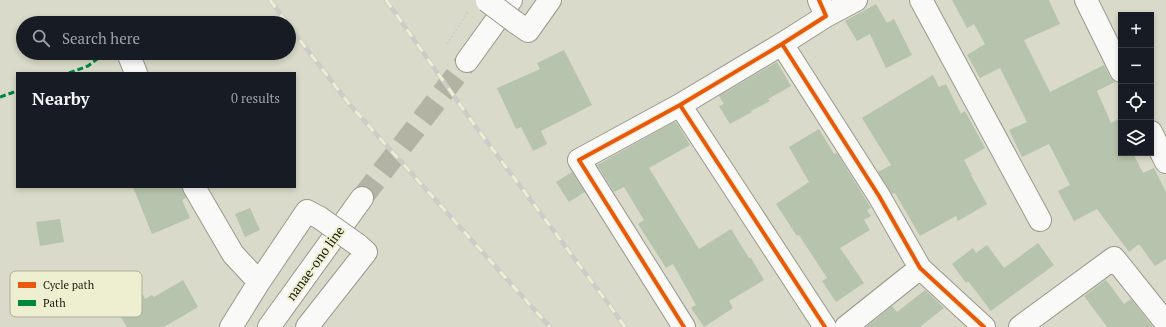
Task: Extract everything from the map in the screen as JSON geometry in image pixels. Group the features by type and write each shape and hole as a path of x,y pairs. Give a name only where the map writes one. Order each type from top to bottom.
{"street":[{"path":"467,61 511,0"},
{"path":"482,2 528,31 550,0"},
{"path":"684,327 579,160 680,105 782,44 822,8 856,0"},
{"path":"921,0 1040,220"},
{"path":"1086,0 1118,65"},
{"path":"782,44 879,196 920,268 984,327"},
{"path":"131,60 136,72"},
{"path":"680,105 825,327"},
{"path":"1154,138 1166,162"},
{"path":"195,188 233,254 259,282"},
{"name":"nanae-ono line","path":"269,327 362,198"},
{"path":"231,327 259,282 308,211 320,218 366,252 307,327"},
{"path":"1020,327 1114,258 1166,323"},
{"path":"846,327 920,268"}],"path":[{"path":"446,44 482,2"}],"building":[{"path":"952,0 1049,0 1060,24 1024,40 1050,92 1104,65 1110,77 1115,82 1097,91 1111,123 1118,120 1118,156 1134,156 1143,173 1154,168 1166,192 1166,259 1155,266 1139,244 1129,252 1097,209 1074,221 1058,191 1070,185 1049,144 1022,157 1009,130 1027,122 1000,68 980,78 967,55 985,44 974,24 967,28"},
{"path":"876,4 887,23 894,19 912,55 886,68 870,34 857,41 845,21"},
{"path":"564,50 592,105 541,131 547,144 533,151 521,127 516,129 497,88 540,69 537,63"},
{"path":"777,62 791,86 768,99 770,101 730,124 719,106 724,104 719,96"},
{"path":"933,75 939,87 946,84 961,114 965,111 985,148 964,160 987,204 958,221 956,216 920,236 895,193 892,194 878,172 891,165 862,118"},
{"path":"674,122 677,123 690,145 649,168 699,249 731,229 764,280 729,301 733,308 704,327 691,308 696,305 673,264 666,268 638,224 644,220 624,187 614,192 597,165"},
{"path":"819,129 834,154 837,153 871,208 867,210 871,216 864,220 870,230 840,248 864,283 836,302 822,281 827,278 799,235 797,236 776,204 809,182 789,147"},
{"path":"572,172 585,192 569,202 556,182"},
{"path":"133,188 182,188 186,198 182,200 190,218 152,234"},
{"path":"250,208 260,230 245,237 235,214"},
{"path":"60,219 64,242 40,246 36,222"},
{"path":"1038,243 1054,265 991,311 968,281 966,283 952,264 973,248 976,253 987,245 1004,268"},
{"path":"183,280 198,307 164,327 127,327 121,317 142,317 142,296 145,299 152,295 154,297"},
{"path":"1106,280 1124,304 1131,299 1153,327 1107,327 1084,296"},
{"path":"925,290 944,308 920,327 866,327 892,306 897,312"}],"tunnel":[{"path":"362,198 467,61"}],"railway":[{"path":"270,0 282,16"},
{"path":"386,0 473,123 625,327"},
{"path":"296,35 350,105 550,327"}],"marked path":[{"path":"72,72 88,66 96,60"},
{"path":"0,97 16,91"}],"cycle path":[{"path":"819,0 826,16 680,105 825,327"},
{"path":"782,44 879,196 920,268 984,327"},
{"path":"680,105 579,160 684,327"}]}
